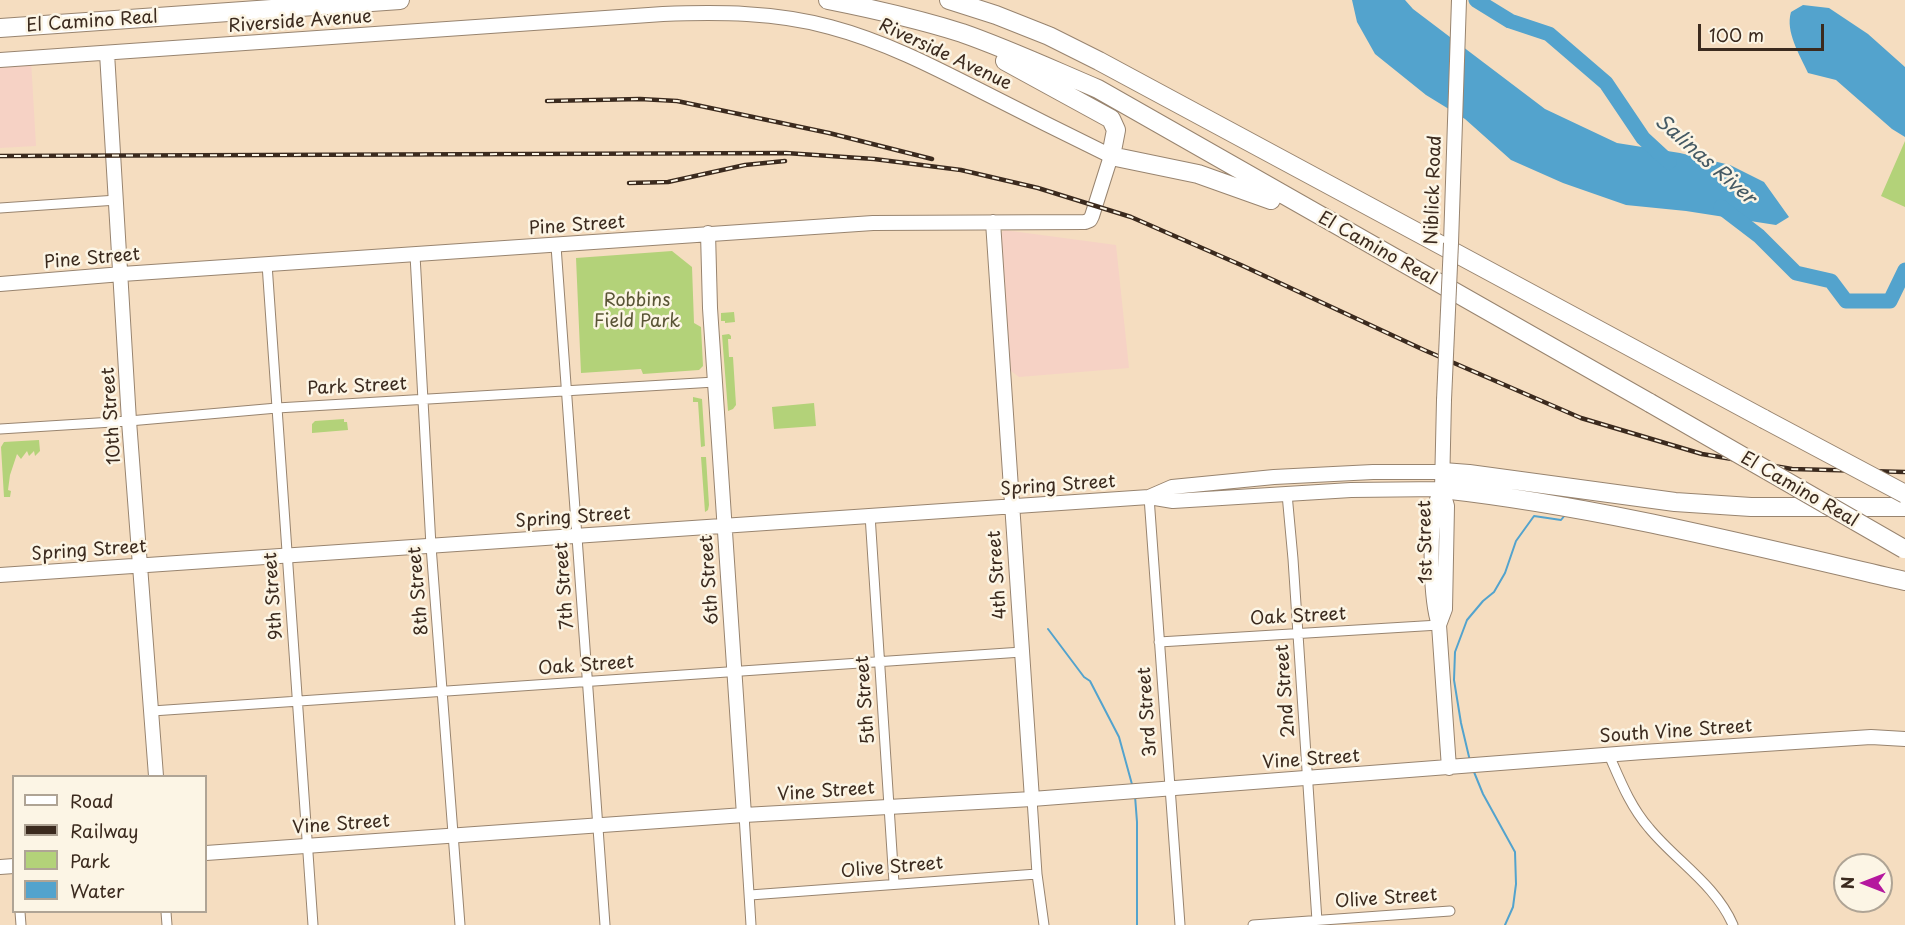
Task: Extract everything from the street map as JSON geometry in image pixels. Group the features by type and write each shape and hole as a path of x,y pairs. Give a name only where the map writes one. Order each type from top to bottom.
{"highway":[{"name":"El Camino Real","path":"0,28 400,0"},
{"name":"El Camino Real","path":"828,0 872,8 961,33 1098,89 1904,550"},
{"name":"El Camino Real","path":"949,0 996,15 1049,36 1099,61 1905,494"},
{"path":"961,33 985,51 1111,118 1116,130 1111,156 1198,174 1246,190 1419,272"},
{"path":"1443,481 1469,474 1675,502 1751,507 1905,507"},
{"path":"1443,481 1769,549 1905,581"}],"street":[{"name":"Niblick Road","path":"1443,481 1459,0"},
{"name":"Riverside Avenue","path":"0,60 663,14 716,12 759,15 791,18 829,26 873,41 919,60 1111,156"},
{"name":"10th Street","path":"107,53 129,421 142,565 156,775"},
{"name":"Pine Street","path":"0,284 556,246 708,233 873,224 993,222 1071,224 1090,220 1111,156"},
{"path":"0,208 117,200"},
{"name":"4th Street","path":"993,222 1037,874 1044,925"},
{"name":"6th Street","path":"708,233 715,382 751,925"},
{"name":"7th Street","path":"556,246 605,925"},
{"name":"8th Street","path":"415,255 431,546 460,925"},
{"name":"9th Street","path":"267,264 313,925"},
{"name":"Park Street","path":"0,429 277,408 715,382"},
{"name":"Spring Street","path":"1149,497 1172,487 1274,477 1373,472 1443,481"},
{"name":"Spring Street","path":"0,575 870,515 1149,497 1173,501 1351,490 1443,481"},
{"name":"1st Street","path":"1443,481 1447,506 1444,548 1445,609 1440,625 1449,768"},
{"name":"2nd Street","path":"1287,494 1317,921"},
{"name":"3rd Street","path":"1149,497 1180,925"},
{"name":"5th Street","path":"870,515 894,883"},
{"name":"Oak Street","path":"1159,642 1440,625"},
{"name":"Oak Street","path":"152,711 1022,652"},
{"name":"South Vine Street","path":"1449,768 1871,737 1905,739"},
{"path":"1609,755 1625,793 1648,828 1710,890 1729,914 1733,925"},
{"name":"Vine Street","path":"207,852 744,815 1032,799 1449,768"},
{"name":"Olive Street","path":"750,895 1037,874"},
{"name":"Olive Street","path":"1253,925 1450,911"},
{"path":"1423,913 1424,925"}],"shaded area":[{"path":"31,60 36,146 0,148 0,62"},
{"path":"1004,230 1116,245 1129,368 1019,377 1011,371 998,237"}],"green space":[{"path":"1905,141 1905,207 1881,196"},
{"name":"Robbins Field Park","path":"672,251 692,267 694,323 701,327 703,366 699,370 643,374 641,369 581,373 576,258"},
{"path":"734,312 735,322 721,321 721,313"},
{"path":"729,334 731,339 728,339 729,357 733,357 736,405 728,411 722,335"},
{"path":"693,397 702,399 705,446 701,447 698,402 693,402"},
{"path":"814,403 816,426 774,429 772,407"},
{"path":"344,419 348,430 312,433 312,424 315,421"},
{"path":"39,440 40,451 35,456 34,451 29,456 27,451 21,459 17,454 10,475 8,490 11,491 10,497 4,497 1,447 4,442"},
{"path":"701,457 706,457 709,505 705,512"}],"water":[{"path":"1352,0 1405,0 1413,9 1545,109 1617,143 1680,153 1730,165 1764,182 1789,217 1776,225 1686,211 1626,205 1563,183 1511,160 1465,119 1426,95 1375,54 1357,22"},
{"path":"1803,5 1829,8 1868,34 1905,67 1905,137 1892,129 1836,80 1808,73 1794,43 1790,27 1791,12"}],"waterway":[{"name":"Salinas River","path":"1476,0 1510,21 1549,34 1606,83 1643,138 1669,162"},
{"name":"Salinas River","path":"1721,207 1759,236 1796,273 1831,281 1846,301 1890,301 1905,270"},
{"path":"1470,761 1454,680 1455,652 1467,620 1494,592 1505,573 1516,541 1534,516 1561,520 1565,515"},
{"path":"1048,629 1084,677 1090,681 1119,737 1133,788"},
{"path":"1474,772 1483,794 1515,852 1516,884 1513,907 1505,925"},
{"path":"1135,796 1137,925"}],"railway":[{"path":"547,101 640,99 677,101 829,133 932,159"},
{"path":"0,156 786,153 874,159 961,170 1038,188 1131,217 1424,350 1581,418 1702,454 1792,469 1905,472"},
{"path":"629,183 668,182 745,165 785,161"}]}
